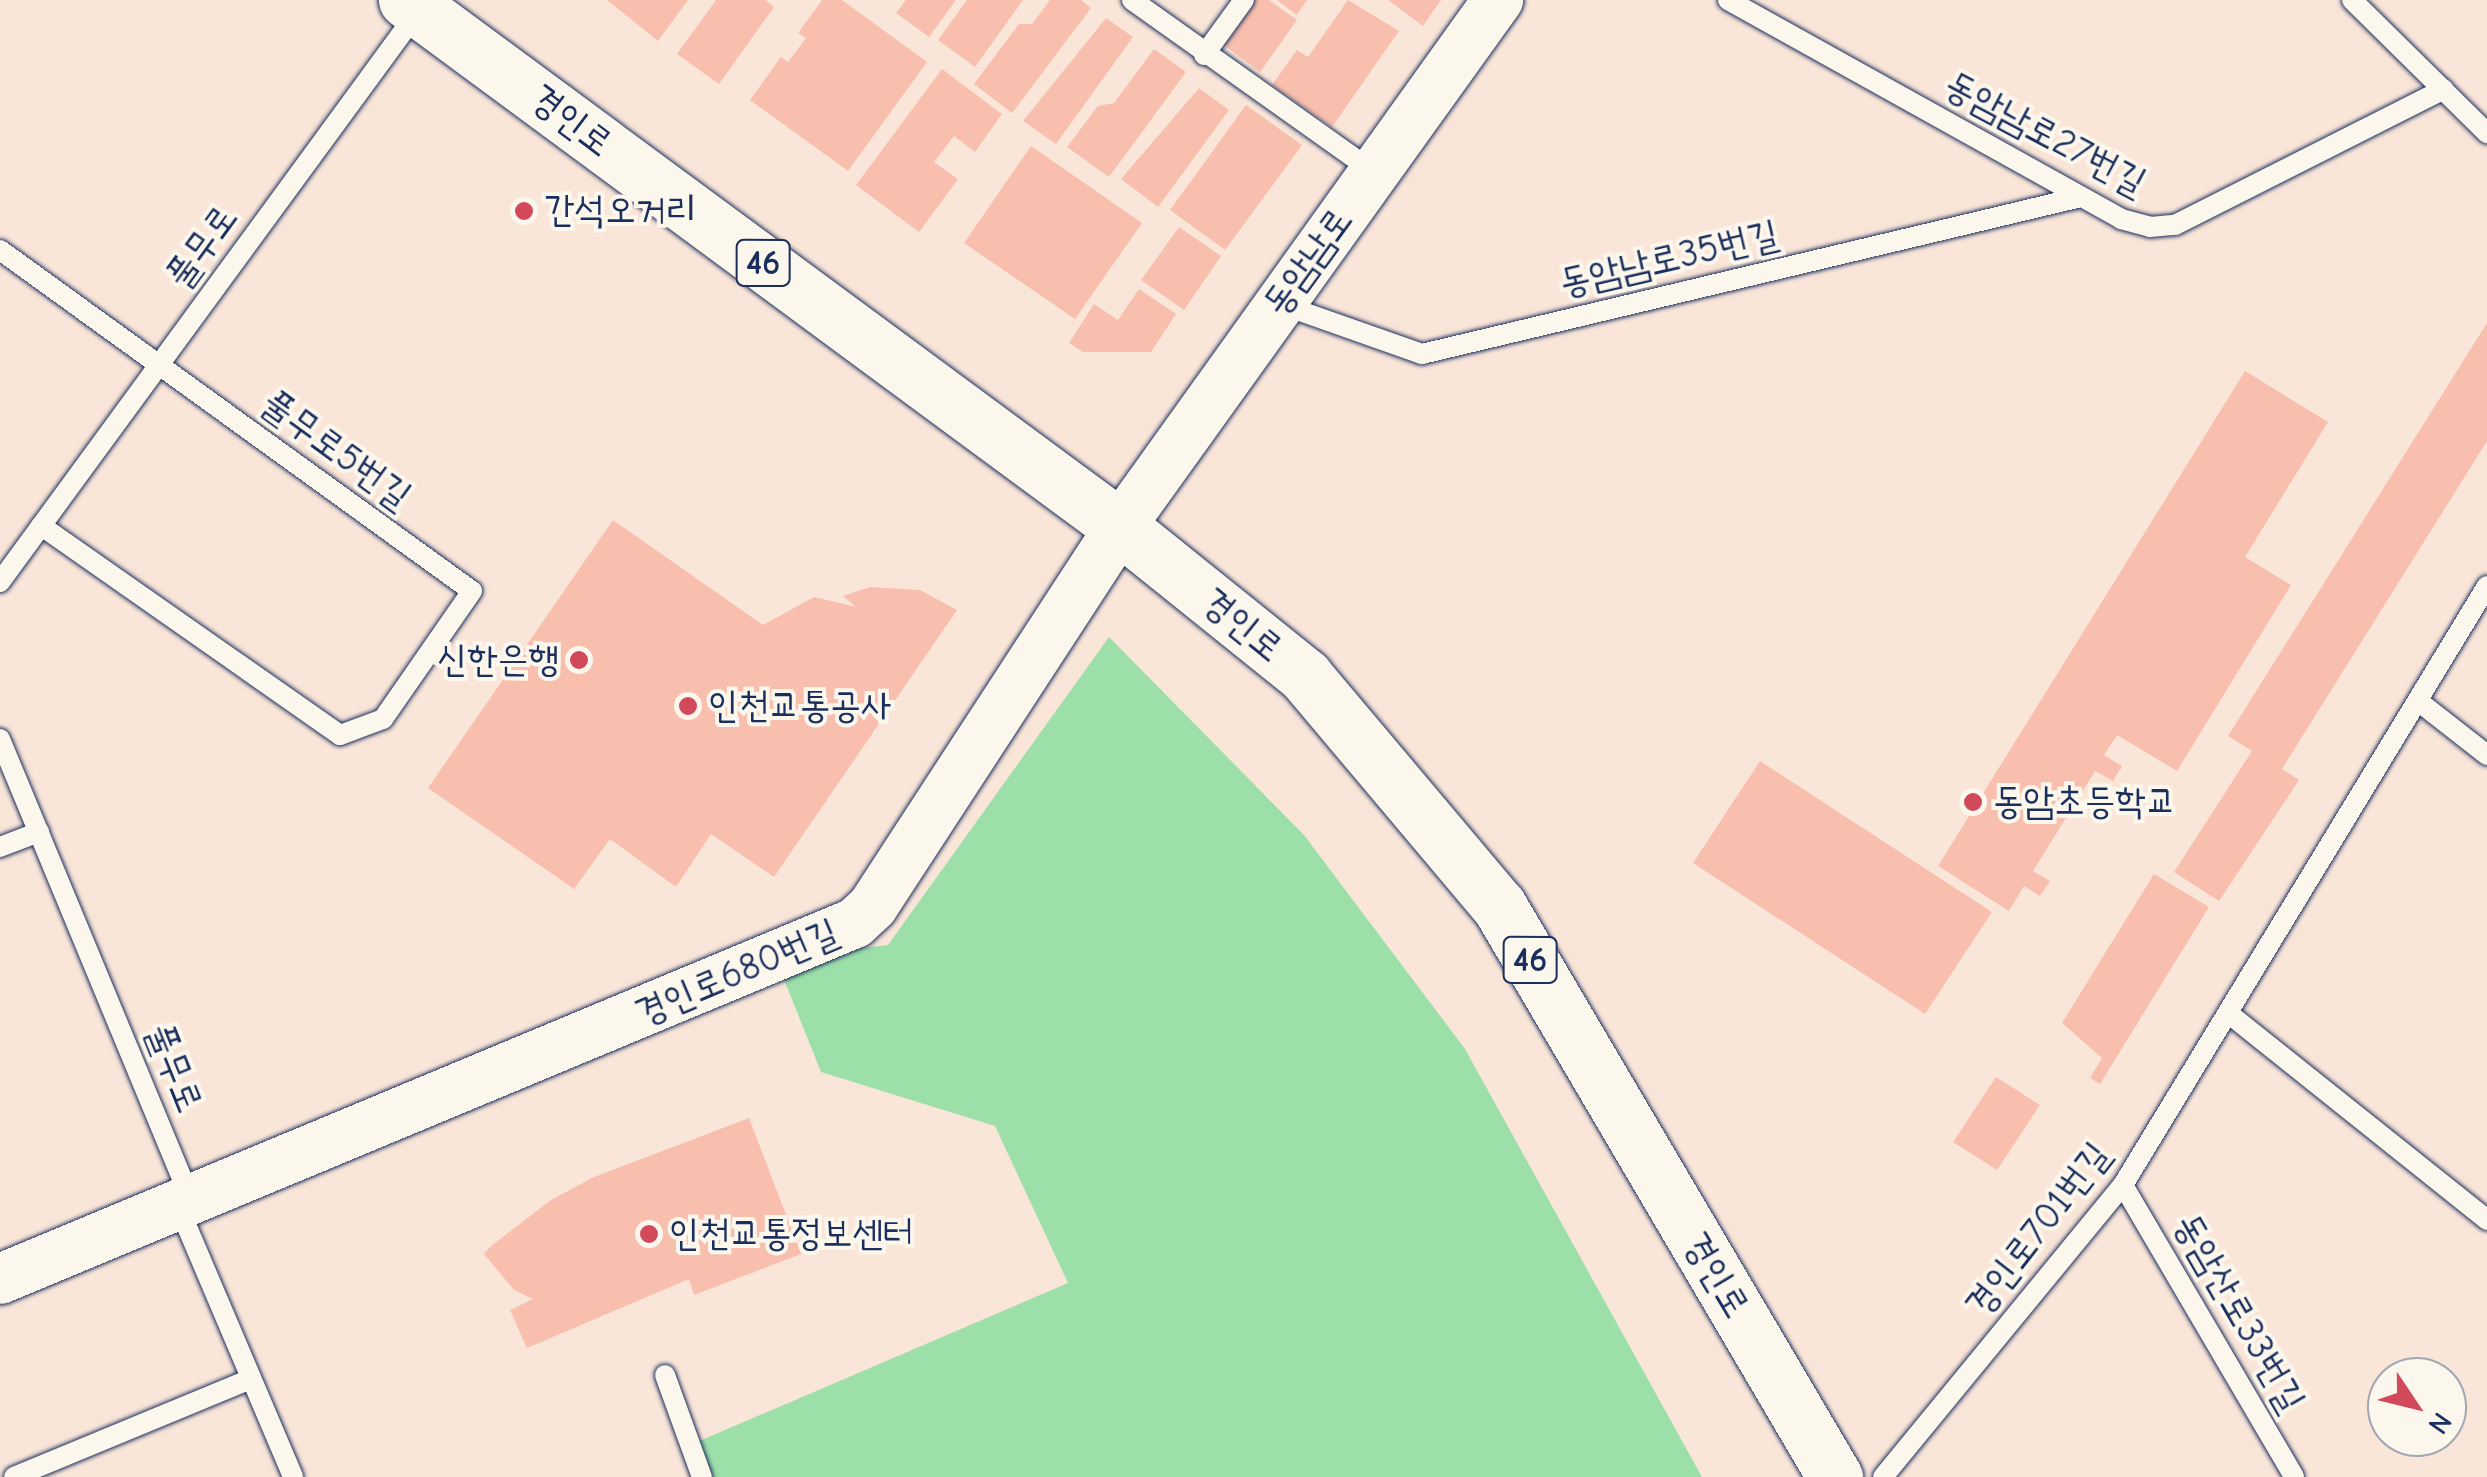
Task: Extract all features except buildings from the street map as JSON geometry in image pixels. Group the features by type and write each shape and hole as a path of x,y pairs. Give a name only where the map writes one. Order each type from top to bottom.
{"main road":[{"name":"경인로","path":"417,3 1120,527 1305,676 1499,906 1835,1477"}],"street":[{"name":"동암남로","path":"1120,527 1498,0"},
{"name":"경인로680번길","path":"0,1279 854,924 873,906 1120,527"}],"lane":[{"path":"1132,0 1204,55 1374,172"},
{"path":"1204,55 1244,0"},
{"name":"동암남로27번길","path":"1728,0 2081,197 2135,223 2175,225 2444,89"},
{"path":"2352,0 2487,133"},
{"name":"풀무로","path":"0,582 417,3"},
{"name":"동암남로35번길","path":"1278,304 1422,354 2081,197"},
{"name":"풀무로5번길","path":"0,250 472,591 383,719 340,734 41,526"},
{"name":"경인로701번길","path":"1883,1477 2123,1185 2487,586"},
{"path":"2418,701 2487,755"},
{"name":"풀무로","path":"0,739 251,1378 294,1477"},
{"path":"0,846 38,832"},
{"path":"2228,1013 2487,1220"},
{"name":"동암산로33번길","path":"2123,1185 2294,1477"},
{"path":"664,1375 702,1477"},
{"path":"14,1477 251,1378"}],"green space":[{"path":"1109,637 1304,835 1465,1049 1702,1477 702,1477 690,1445 1068,1283 995,1126 821,1072 775,957 888,945"}],"place":[{"name":"간석오거리","path":"524,211"},
{"name":"신한은행","path":"579,660"},
{"name":"인천교통공사","path":"688,706"},
{"name":"동암초등학교","path":"1973,802"},
{"name":"인천교통정보센터","path":"649,1234"}]}
